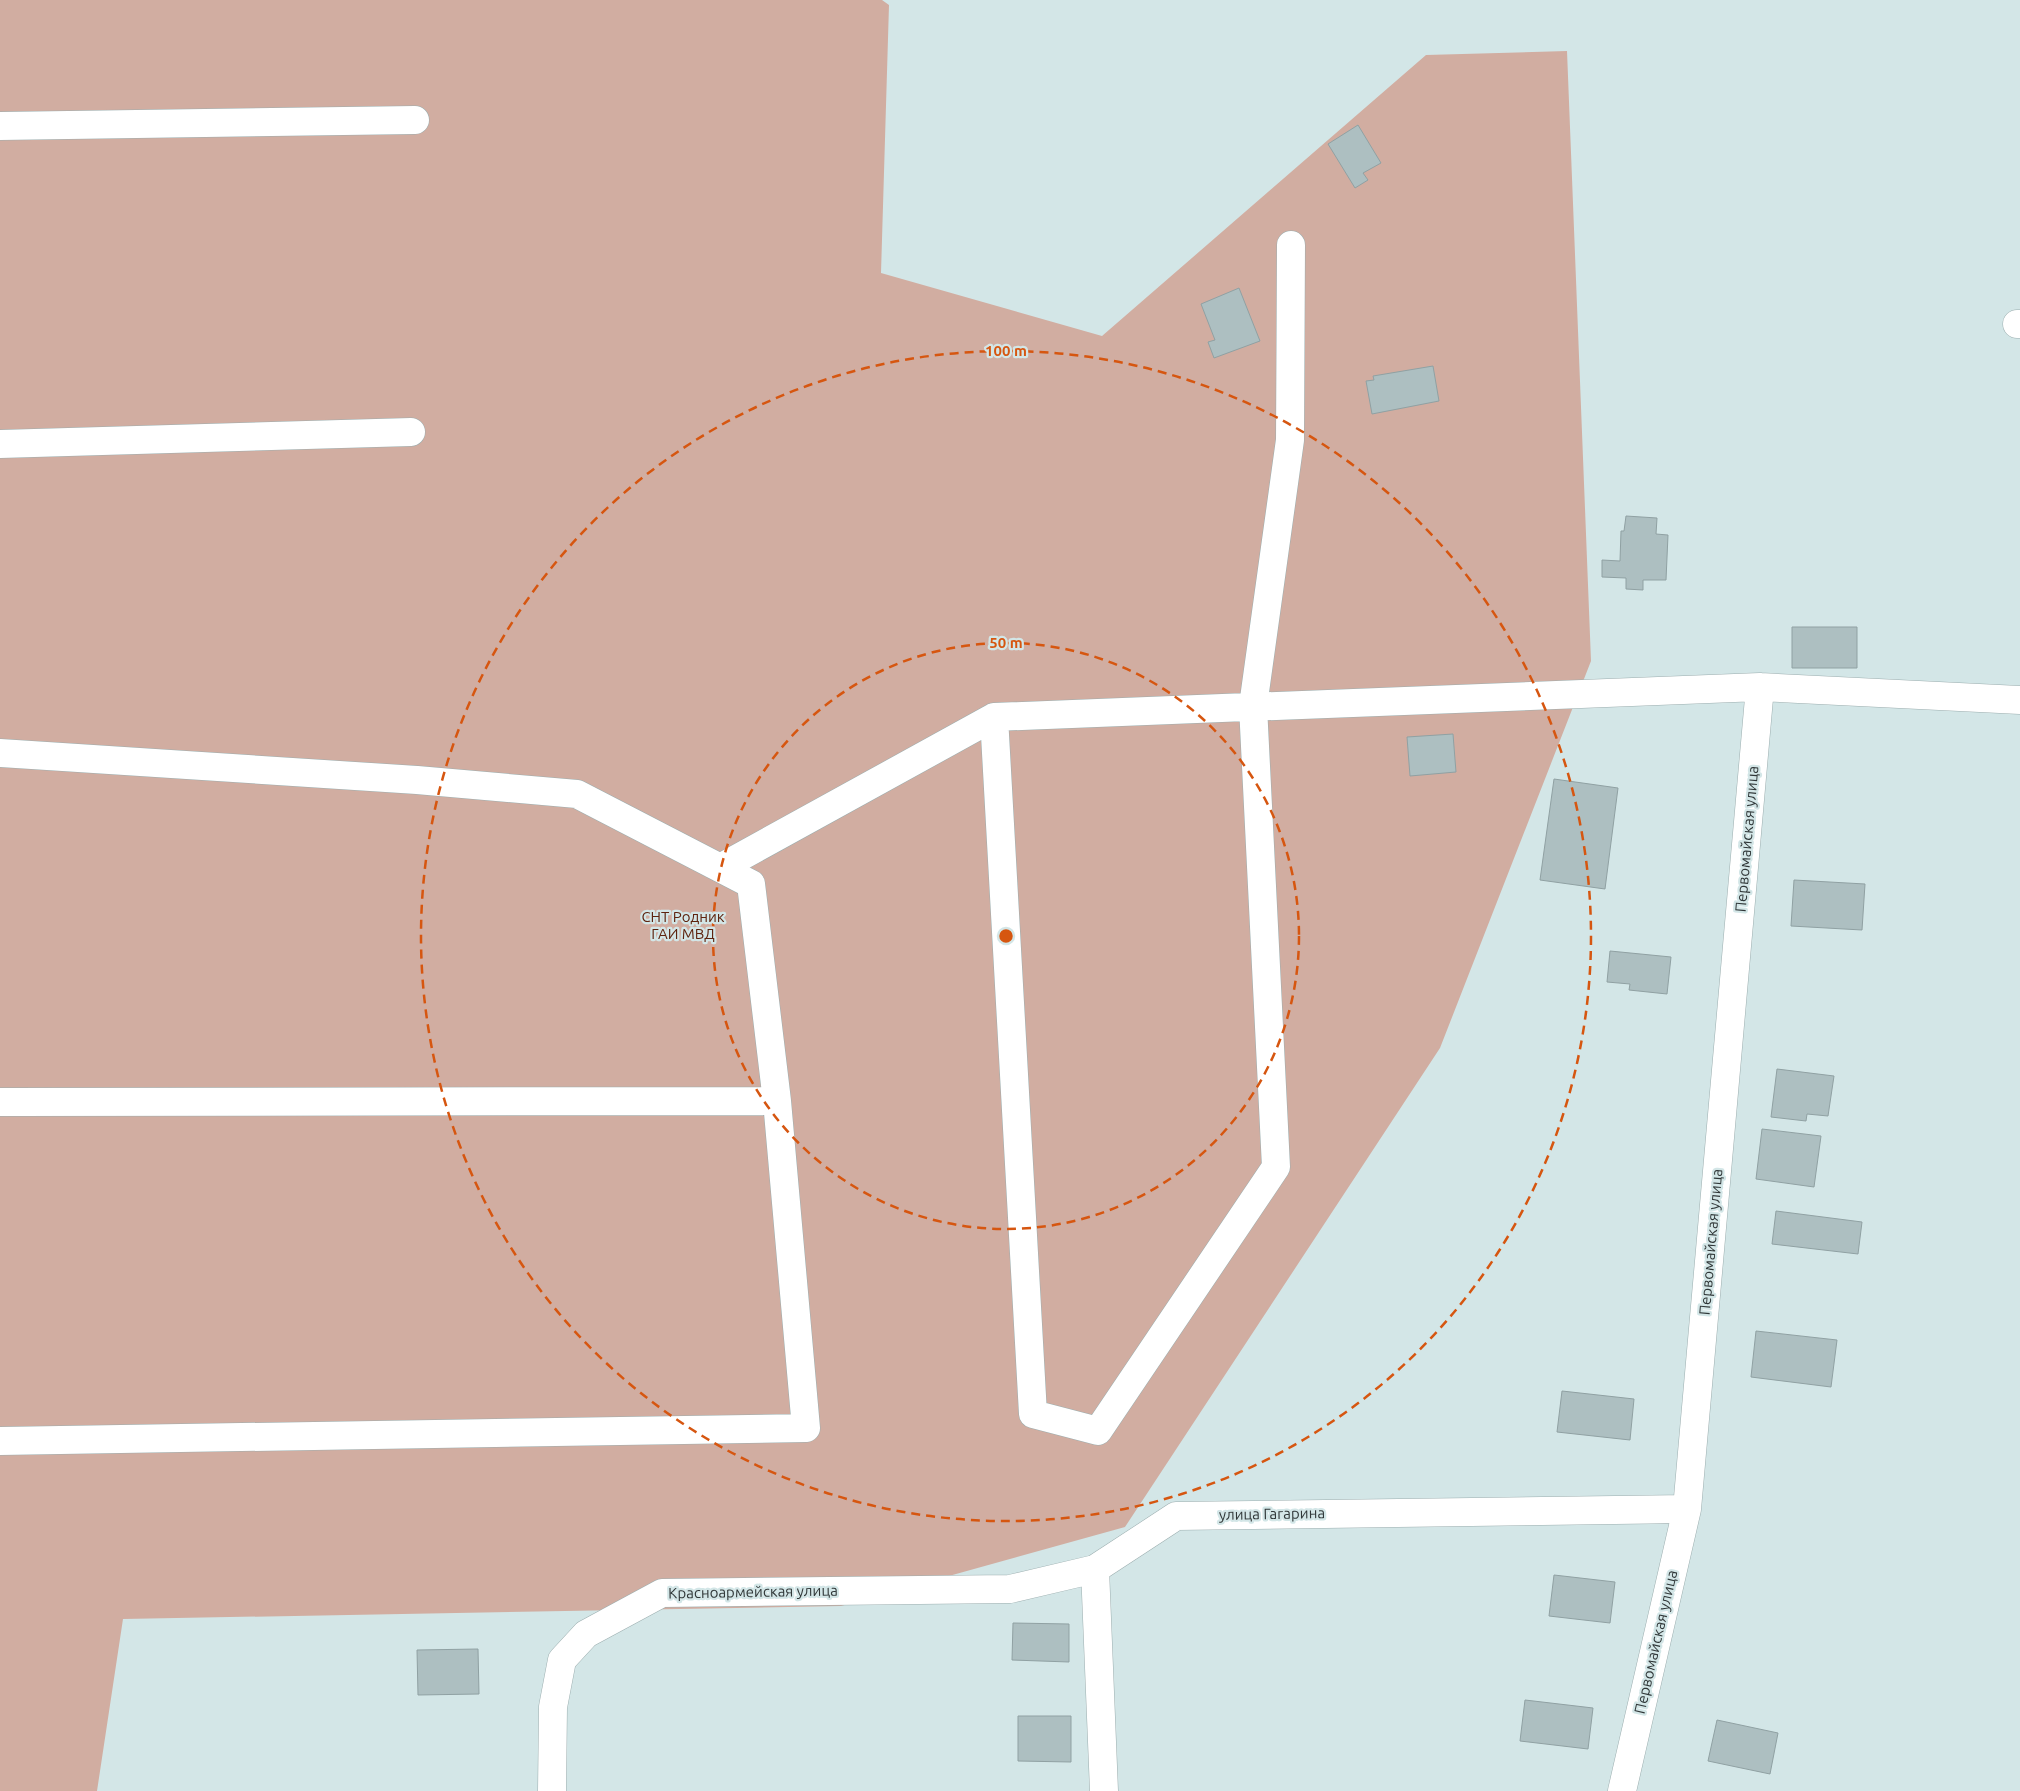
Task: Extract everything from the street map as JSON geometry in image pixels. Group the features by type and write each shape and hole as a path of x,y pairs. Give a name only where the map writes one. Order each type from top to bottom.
{"street":[{"path":"0,126 415,120"},
{"path":"994,717 1033,1414 1098,1431 1276,1167 1253,706 1290,440 1291,245"},
{"path":"0,444 411,432"},
{"path":"720,868 994,717 1760,687 2020,700"},
{"name":"Первомайская улица","path":"1622,1791 1687,1508 1760,687"},
{"path":"0,753 407,779 577,794 751,884 777,1101 806,1428 0,1441"},
{"path":"0,1102 777,1101"},
{"name":"улица Гагарина","path":"1095,1568 1176,1516 1687,1508"},
{"path":"1095,1568 1104,1791"},
{"name":"Красноармейская улица","path":"552,1791 554,1707 562,1660 586,1634 662,1593 1010,1589 1095,1568"}],"green space":[{"name":"СНТ Родник ГАИ МВД","path":"0,0 882,0 889,5 881,273 1102,336 1426,55 1567,51 1591,661 1440,1048 1125,1527 841,1606 123,1619 97,1791 0,1791"}],"building":[{"path":"1358,125 1381,163 1363,173 1368,180 1355,188 1328,144"},
{"path":"1239,288 1260,341 1214,358 1208,342 1215,340 1201,304"},
{"path":"1433,366 1439,401 1372,414 1366,381 1374,380 1373,376"},
{"path":"1626,516 1657,518 1656,534 1668,535 1666,580 1643,580 1643,590 1626,589 1626,578 1602,577 1602,560 1620,561 1621,531 1624,531"},
{"path":"1792,627 1857,627 1857,668 1792,668"},
{"path":"1453,734 1456,772 1410,776 1407,737"},
{"path":"1554,779 1618,788 1605,889 1540,880"},
{"path":"1794,880 1865,884 1862,930 1791,926"},
{"path":"1610,951 1671,957 1667,994 1629,990 1630,984 1607,982"},
{"path":"1777,1069 1834,1076 1828,1116 1807,1114 1806,1121 1771,1117"},
{"path":"1762,1129 1821,1136 1814,1187 1756,1179"},
{"path":"1776,1211 1862,1222 1858,1254 1772,1244"},
{"path":"1756,1331 1837,1340 1831,1387 1751,1377"},
{"path":"1562,1391 1634,1399 1630,1440 1557,1432"},
{"path":"1554,1575 1615,1582 1610,1623 1549,1616"},
{"path":"1013,1623 1069,1624 1069,1662 1012,1660"},
{"path":"478,1649 479,1694 418,1695 417,1650"},
{"path":"1525,1700 1593,1708 1588,1749 1520,1741"},
{"path":"1018,1716 1071,1716 1071,1762 1018,1761"},
{"path":"1717,1720 1778,1733 1770,1774 1708,1761"}]}
